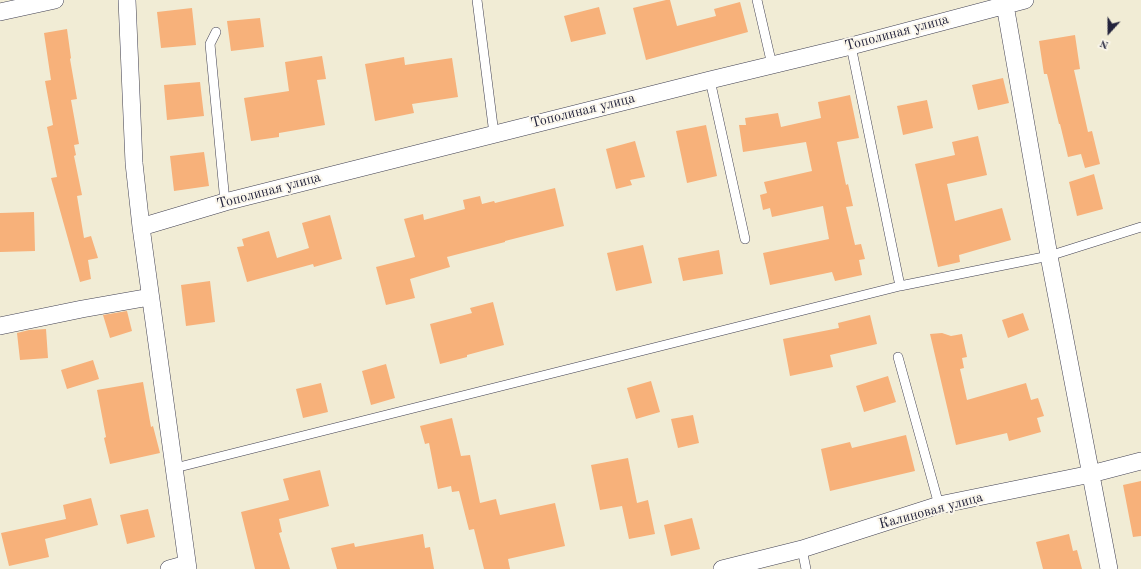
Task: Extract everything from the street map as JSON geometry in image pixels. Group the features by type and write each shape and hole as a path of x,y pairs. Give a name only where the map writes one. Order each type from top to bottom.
{"street":[{"path":"0,12 56,0"},
{"path":"127,0 134,163 150,297 188,567 169,569"},
{"name":"Тополиная улица","path":"141,227 225,202 772,64 851,46 1005,3 1025,0"},
{"path":"1005,3 1049,256 1109,569"},
{"path":"0,326 150,297"},
{"name":"Калиновая улица","path":"722,569 802,549 939,505 1091,474 1141,461"}],"lane":[{"path":"478,0 494,134"},
{"path":"757,0 772,64"},
{"path":"216,32 210,44 225,202"},
{"path":"851,46 900,286"},
{"path":"710,80 745,239"},
{"path":"175,468 900,286 1049,256 1141,227"},
{"path":"898,357 939,505"},
{"path":"802,549 806,569"}],"building":[{"path":"670,0 677,26 716,16 714,9 740,2 748,32 646,60 633,8"},
{"path":"599,7 606,34 571,42 564,16"},
{"path":"192,8 196,45 161,48 157,12"},
{"path":"260,18 264,47 231,51 227,21"},
{"path":"67,29 70,59 77,99 71,100 79,144 74,145 76,155 74,156 82,195 77,196 84,238 91,236 98,258 88,260 91,279 80,282 51,178 57,177 47,127 53,125 45,81 51,80 44,33"},
{"path":"1075,35 1080,69 1074,70 1088,132 1092,131 1100,164 1085,168 1081,154 1068,157 1047,74 1044,74 1039,41"},
{"path":"322,56 326,79 317,80 325,125 279,133 279,137 251,141 244,98 289,91 285,62"},
{"path":"404,57 405,65 452,58 458,97 412,104 414,113 375,121 365,64"},
{"path":"1003,78 1009,103 978,110 972,85"},
{"path":"200,82 204,116 167,120 164,85"},
{"path":"850,95 859,138 837,142 846,185 848,184 853,206 846,207 855,245 861,244 865,259 859,260 862,275 835,281 832,272 770,285 763,253 829,239 823,206 772,217 770,208 763,210 760,195 767,193 764,182 812,171 806,142 743,152 739,125 746,125 745,118 778,113 781,127 821,118 818,102"},
{"path":"927,100 933,128 903,135 897,106"},
{"path":"706,125 717,176 687,183 676,131"},
{"path":"978,136 987,175 947,184 955,221 1002,208 1011,240 959,255 960,262 938,267 915,164 955,155 952,142"},
{"path":"635,141 645,177 630,180 632,185 616,189 606,149"},
{"path":"204,152 209,186 174,191 170,156"},
{"path":"1094,174 1103,209 1077,216 1069,182"},
{"path":"555,188 564,226 447,257 450,267 410,279 415,298 386,305 376,267 415,257 404,219 423,214 424,220 465,209 463,200 480,196 482,204 494,201 495,203"},
{"path":"34,212 35,251 0,252 0,213"},
{"path":"330,215 342,259 314,267 313,264 247,282 237,247 244,246 242,239 269,231 277,258 309,248 302,223"},
{"path":"643,245 652,283 616,291 607,253"},
{"path":"719,250 723,274 683,281 678,258"},
{"path":"210,281 215,322 186,326 181,285"},
{"path":"493,302 504,345 440,364 430,324 472,313 470,308"},
{"path":"127,311 132,331 110,338 103,315"},
{"path":"1023,313 1029,330 1008,338 1002,320"},
{"path":"870,315 877,344 830,355 833,367 790,376 783,339 839,328 838,323"},
{"path":"46,329 48,358 20,360 17,333 29,330"},
{"path":"942,333 951,336 962,334 967,357 962,358 964,368 960,369 967,400 1026,383 1031,400 1038,398 1044,416 1037,418 1041,432 1009,441 1007,433 956,445 930,334"},
{"path":"93,360 99,379 67,389 61,370"},
{"path":"386,364 395,398 371,405 362,371"},
{"path":"888,376 896,402 864,412 856,386"},
{"path":"651,381 660,412 636,419 627,388"},
{"path":"143,382 151,427 153,426 160,453 110,464 104,438 106,437 97,390"},
{"path":"321,383 328,412 303,418 296,389"},
{"path":"693,415 699,443 678,448 671,419"},
{"path":"452,418 461,456 470,455 480,503 496,499 500,515 555,503 565,546 508,559 510,569 484,569 474,529 469,530 459,491 452,492 451,486 438,489 429,443 425,444 420,426"},
{"path":"906,435 915,471 830,491 821,449 850,442 852,448"},
{"path":"628,458 637,503 648,500 655,534 629,539 622,506 600,510 591,465"},
{"path":"320,470 329,506 279,519 282,532 279,533 290,569 255,569 241,512 289,500 283,479"},
{"path":"1141,481 1141,536 1133,537 1123,485"},
{"path":"91,498 98,525 45,539 49,557 9,566 1,533 66,519 63,505"},
{"path":"148,509 155,537 127,544 120,515"},
{"path":"692,518 700,549 671,556 664,525"},
{"path":"423,534 425,548 430,547 434,569 337,569 331,548 354,543 355,547"},
{"path":"1069,534 1073,551 1077,550 1082,569 1043,569 1036,542"}]}
